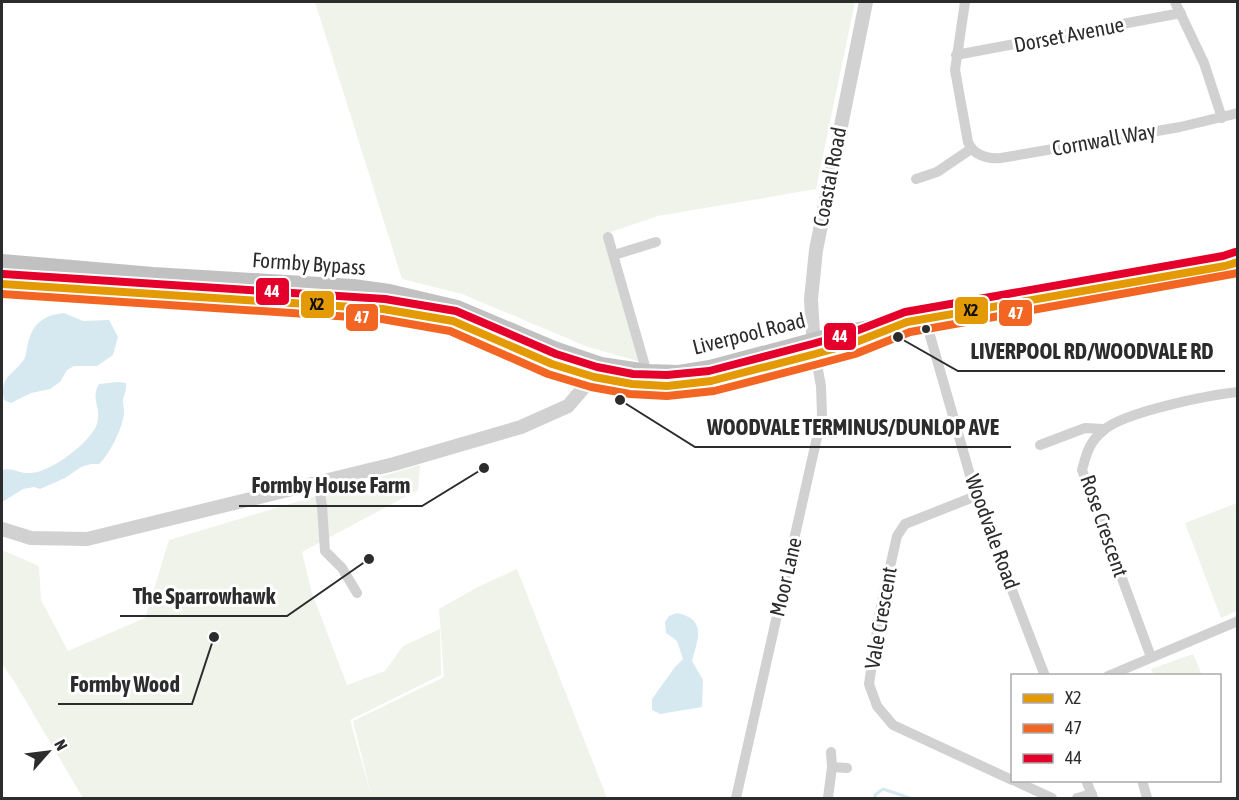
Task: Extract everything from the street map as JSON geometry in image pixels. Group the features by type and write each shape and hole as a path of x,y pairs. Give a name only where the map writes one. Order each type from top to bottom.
{"highway":[{"name":"Liverpool Road","path":"597,372 679,374 710,369 814,348 851,344 907,322 926,318 1238,262"},
{"name":"Formby Bypass","path":"2,263 153,276 353,288 389,293 457,309 554,350 597,372"},
{"path":"2,274 45,286"},
{"name":"Formby Bypass","path":"2,284 415,313 453,321 552,363 597,372"},
{"name":"Liverpool Road","path":"597,372 656,386 711,381 814,348"}],"street":[{"name":"Coastal Road","path":"814,348 811,299 816,250 866,2"},
{"path":"916,179 937,172 971,149 955,70 965,2"},
{"path":"1175,2 1204,63 1222,118"},
{"name":"Dorset Avenue","path":"956,55 1181,13"},
{"name":"Cornwall Way","path":"971,149 979,155 1001,158 1222,118 1238,113"},
{"path":"608,237 647,373"},
{"path":"614,255 656,242"},
{"name":"Woodvale Road","path":"926,318 976,496 1046,674"},
{"name":"Moor Lane","path":"736,798 822,416 821,386 814,348"},
{"path":"2,529 31,538 87,539 394,464 521,427 568,406 597,372"},
{"path":"1040,445 1085,428 1104,429 1149,410 1238,392"},
{"name":"Rose Crescent","path":"1104,429 1089,446 1082,470 1151,657"},
{"path":"318,481 325,551 342,568 357,592"},
{"name":"Vale Crescent","path":"976,496 905,524 897,536 880,611 869,684 877,705 893,725 1011,779"},
{"path":"1110,674 1238,621"},
{"path":"828,798 832,767 831,752"},
{"path":"832,767 847,768"},
{"name":"Vale Crescent","path":"1017,782 1052,798"},
{"path":"1143,782 1147,798"},
{"path":"1077,798 1092,796"}],"shaded area":[{"path":"315,2 855,2 816,189 658,216 605,234 641,362 588,347 462,294 402,279"},
{"path":"64,313 83,321 109,320 118,337 113,355 97,366 74,366 67,370 60,382 50,389 31,393 11,403 4,400 5,381 24,360 31,333 35,327 50,316"},
{"path":"126,383 122,424 103,460 99,464 81,467 65,478 40,489 34,487 23,489 2,502 2,470 36,472 68,456 86,440 97,424 96,394 99,384"},
{"path":"420,465 418,490 302,552 311,590 347,685 385,671 403,646 440,629 441,675 350,720 372,798 83,798 2,664 2,550 39,566 41,600 68,651 145,618 169,540"},
{"path":"1237,503 1237,611 1221,618 1185,523"},
{"path":"517,569 607,798 372,798 353,721 444,677 439,609"},
{"path":"677,613 687,616 697,625 698,638 692,661 703,680 702,707 660,714 652,710 652,699 683,659 677,641 666,633 665,622 669,616"},
{"path":"1193,654 1202,674 1154,674 1151,669"}],"waterway":[{"path":"876,798 875,795 883,789 910,798"}],"transit line":[{"name":"44","path":"3,274 385,299 456,311 556,354 597,367 633,374 667,375 709,371 812,344 848,334 905,312 1235,252"},
{"name":"X2","path":"2,284 383,309 453,321 552,364 594,377 632,384 667,386 711,381 815,354 851,344 907,322 1238,262"},
{"name":"47","path":"2,294 382,319 450,331 548,374 591,387 630,394 667,396 714,391 818,364 855,354 910,332 1238,273"}],"place":[{"name":"LIVERPOOL RD/WOODVALE RD","path":"898,337"},
{"name":"WOODVALE TERMINUS/DUNLOP AVE","path":"620,400"},
{"name":"Formby House Farm","path":"484,468"},
{"name":"The Sparrowhawk","path":"369,559"},
{"name":"Formby Wood","path":"214,637"}]}
